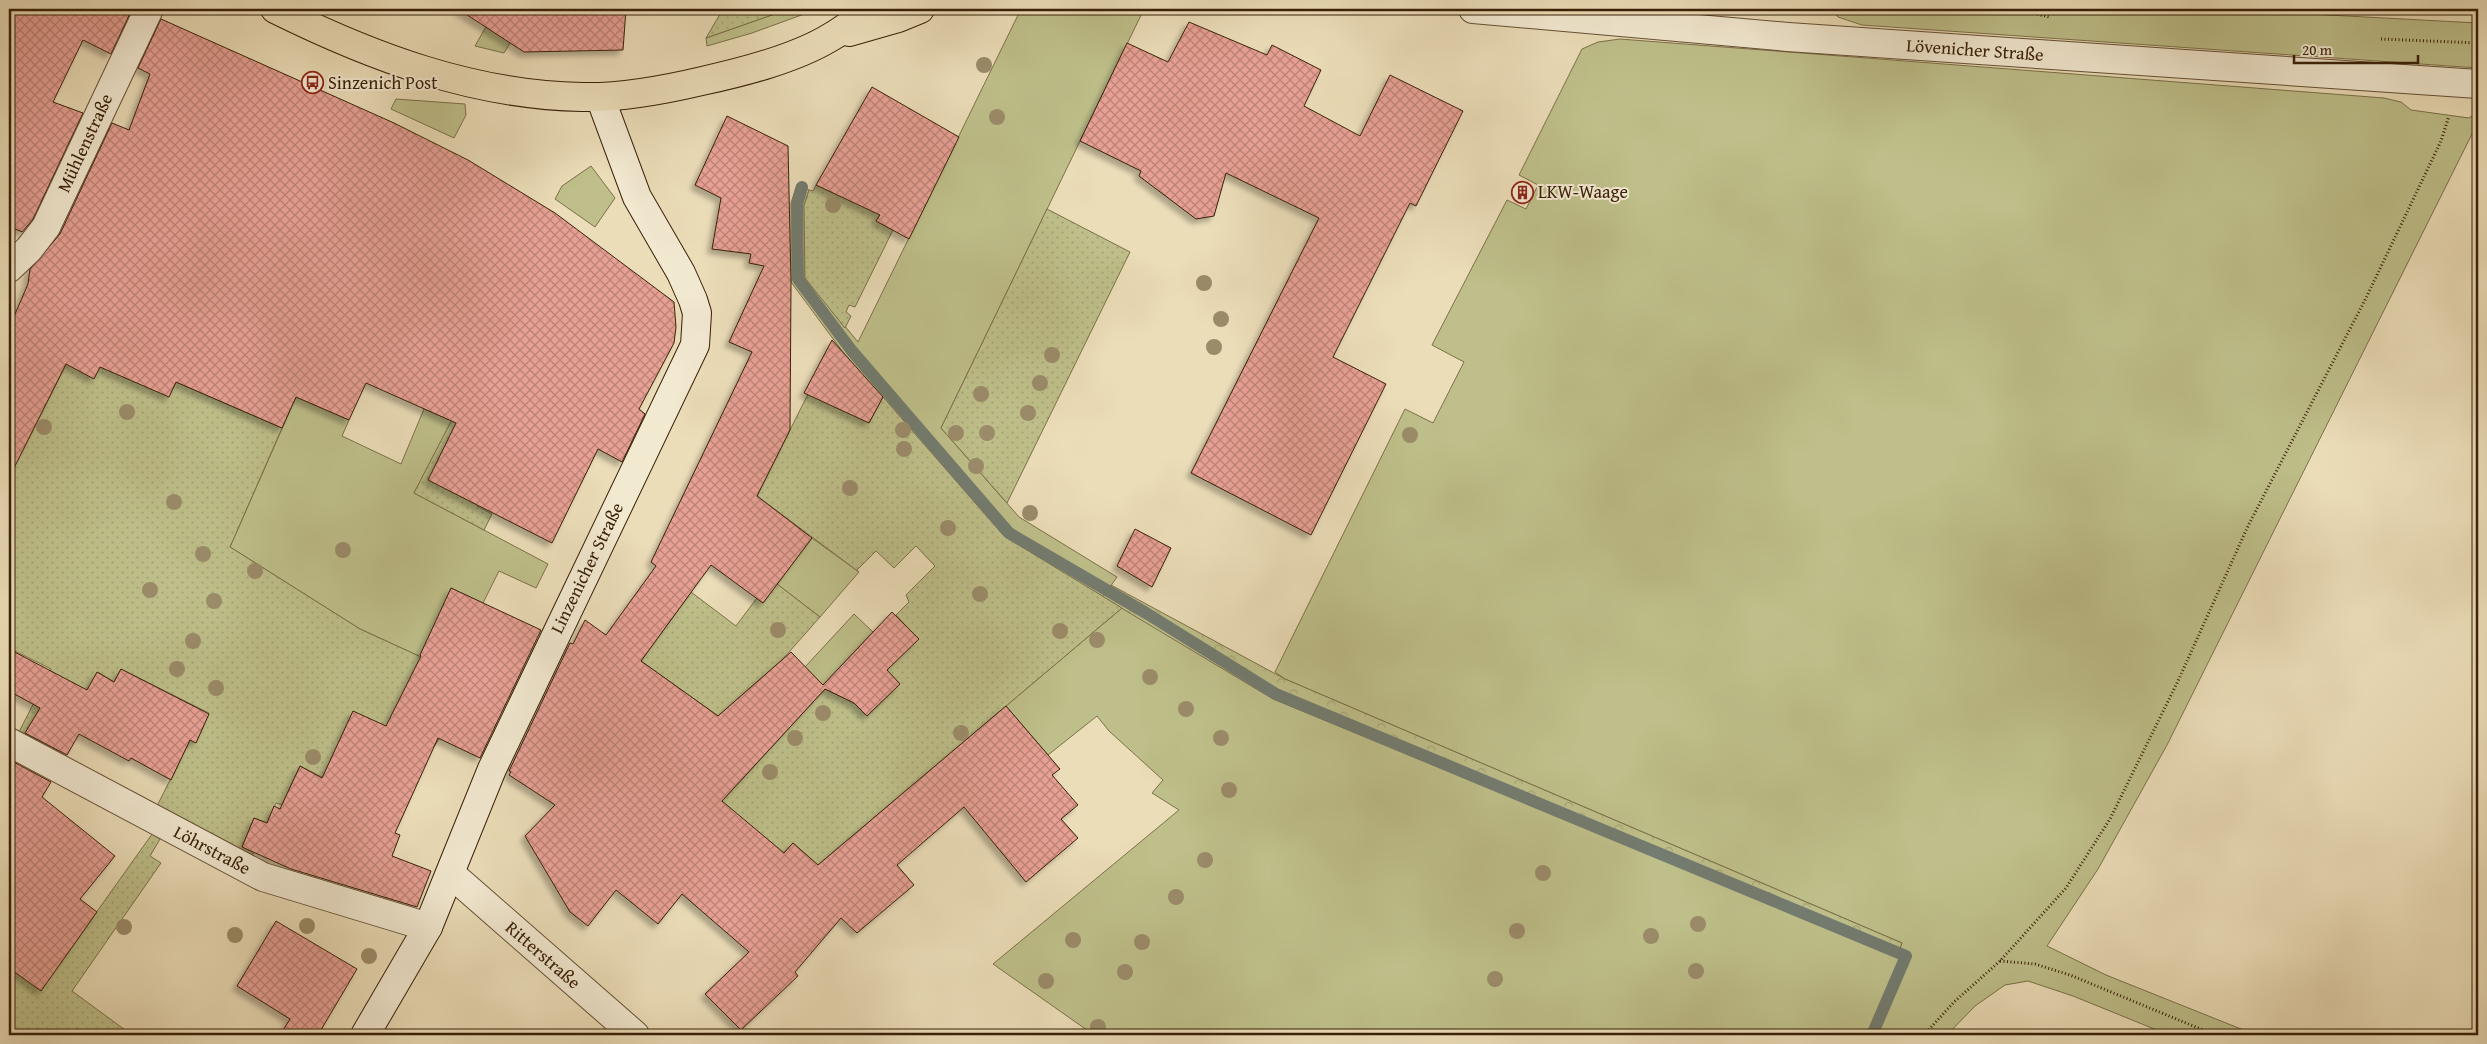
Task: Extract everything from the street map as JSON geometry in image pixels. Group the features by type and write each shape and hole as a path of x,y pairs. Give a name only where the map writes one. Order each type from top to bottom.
{"main road":[{"path":"275,9 351,45 441,75 511,92 542,95 600,96 688,84 717,78 780,59 831,38 898,18 920,9"},
{"path":"831,38 872,9"}],"street":[{"name":"Mühlenstraße","path":"9,268 29,249 46,227 149,9"},
{"name":"Lövenicher Straße","path":"1473,9 1788,37 2470,83"},
{"name":"Linzenicher Straße","path":"365,1035 428,927 492,769 695,345 697,313 693,300 681,273 637,197 600,96"},
{"name":"Löhrstraße","path":"9,742 263,877 428,927"},
{"name":"Ritterstraße","path":"451,874 635,1035"}],"path":[{"path":"2017,9 2053,18"},
{"path":"1924,1035 1954,1002 2000,961 2066,888 2110,818 2178,681 2248,526 2366,298 2470,83"},
{"path":"2000,961 2035,964 2070,976 2215,1035"}],"green space":[{"path":"723,9 789,9 706,38"},
{"path":"789,9 818,9 752,33 707,46 706,38"},
{"path":"1021,9 1144,9 941,428 1019,517 1117,577 1103,597 1004,536 845,355 791,282 791,203 797,184 809,190 804,206 805,278 858,342"},
{"path":"1830,9 2215,9 2478,23 2478,68 1862,25 1838,17"},
{"path":"495,11 520,27 504,53 475,46"},
{"path":"1620,39 2384,98 2401,102 2411,110 2469,118 2478,112 2478,122 2167,745 2098,869 2047,946 2106,975 2256,1035 2169,1035 2073,996 2028,981 2005,985 1975,1006 1947,1035 1094,1035 993,964 1179,810 1152,793 1163,780 1109,731 1097,716 1048,755 1006,706 1122,608 1274,699 1897,956 1902,943 1285,679 1275,672 1405,409 1433,423 1464,362 1432,345 1507,200 1526,209 1538,185 1519,175 1582,49 1598,42"},
{"path":"396,99 465,104 466,115 454,138 391,109"},
{"path":"591,166 615,198 595,227 555,199 562,186"},
{"path":"864,166 889,198 876,221 893,230 855,307 849,305 846,312 851,316 845,328 805,278 804,206 809,190 813,191 816,185 847,199"},
{"path":"1047,209 1130,252 1007,503 941,428"},
{"path":"91,315 176,382 282,428 230,547 360,629 421,657 448,724 434,747 322,777 300,766 282,805 276,803 267,823 254,818 242,847 254,852 252,856 157,806 190,740 196,742 209,713 121,669 114,682 98,672 56,752 19,732 51,669 9,648 9,459 15,447 23,450"},
{"path":"814,382 857,417 869,423 883,397 1004,536 1122,608 818,865 793,843 778,859 722,801 825,689 854,703 867,716 900,684 887,670 918,639 896,615 909,602 906,595 935,566 916,546 894,568 876,551 857,570 859,572 757,496"},
{"path":"296,397 349,420 342,436 401,464 424,409 452,421 414,493 548,564 536,588 499,571 483,603 451,588 421,657 360,629 230,547"},
{"path":"461,402 502,453 477,506 492,514 484,530 414,493"},
{"path":"812,538 859,572 820,617 777,584"},
{"path":"777,584 820,617 781,661 718,716 641,661 691,592 736,626 757,598 763,603"},
{"path":"1111,585 1285,679 1902,943 1897,956 1273,699 1103,597"},
{"path":"854,614 873,632 823,685 805,667"},
{"path":"155,830 163,834 150,856 161,863 72,991 132,1035 9,1035 9,968 41,990"}],"building":[{"path":"9,9 132,9 111,54 83,40 53,102 83,113 33,219 22,232 9,226"},
{"path":"458,9 626,9 623,50 524,52"},
{"path":"161,19 394,123 468,160 555,213 674,302 676,327 674,343 639,409 645,414 622,462 598,449 552,543 428,480 456,423 366,383 349,420 296,397 282,428 176,382 169,397 100,367 94,379 66,364 9,478 9,328 28,284 30,269 60,234 112,123 129,130 150,74 138,68"},
{"path":"1189,22 1267,55 1272,45 1321,70 1304,106 1360,136 1390,75 1463,111 1416,206 1410,203 1333,357 1386,384 1311,535 1191,473 1319,218 1226,173 1214,216 1196,219 1139,176 1141,171 1080,141 1127,43 1168,62"},
{"path":"872,87 959,137 909,239 876,221 880,215 816,185"},
{"path":"727,116 788,146 791,282 790,430 757,496 812,538 763,603 711,565 641,661 718,716 791,652 823,685 892,612 919,639 887,670 900,684 867,716 854,703 825,689 722,801 784,853 793,843 818,865 1006,706 1060,769 1052,775 1078,805 1061,819 1078,838 1026,882 964,807 897,865 914,885 857,933 841,918 795,972 798,976 741,1030 705,994 749,952 682,894 658,924 616,890 588,926 570,912 525,836 555,805 509,775 511,772 509,771 570,643 573,644 585,620 606,635 656,566 651,562 752,352 729,342 764,266 749,263 751,254 712,249 721,198 695,185"},
{"path":"832,340 883,397 869,423 804,393"},
{"path":"1135,529 1171,548 1152,587 1117,566"},
{"path":"451,588 541,630 480,758 438,738 395,833 400,835 392,856 431,871 417,907 291,869 242,847 254,818 267,823 274,806 280,809 300,766 322,778 353,711 386,726 421,656"},
{"path":"9,649 87,690 97,672 114,682 121,669 209,714 196,743 190,740 171,780 131,758 129,761 79,734 67,755 25,733 40,708 9,691"},
{"path":"10,760 51,782 42,797 115,856 80,899 97,912 41,991 9,968"},
{"path":"276,921 357,969 318,1035 280,1035 290,1019 237,986"}],"waterway":[{"path":"802,187 797,205 798,279 852,351 1009,533 1146,613 1276,694 1906,956 1872,1035"}],"place":[{"name":"Sinzenich Post","path":"312,83"},
{"name":"LKW-Waage","path":"1522,192"}]}
